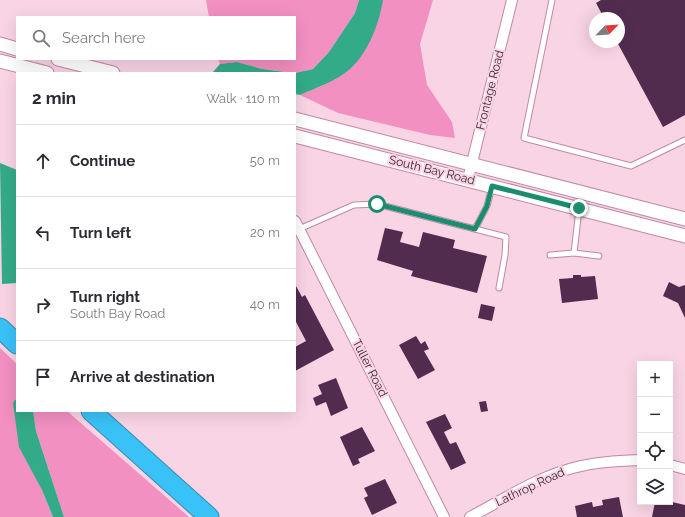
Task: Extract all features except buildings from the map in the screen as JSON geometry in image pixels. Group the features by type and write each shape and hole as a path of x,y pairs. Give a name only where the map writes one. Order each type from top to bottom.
{"highway":[{"path":"0,328 16,343"},
{"path":"92,412 209,517"}],"street":[{"name":"Frontage Road","path":"468,179 512,0"},
{"path":"0,44 16,49"},
{"path":"62,60 109,72"},
{"path":"0,61 43,72"},
{"name":"South Bay Road","path":"296,120 685,219"},
{"name":"South Bay Road","path":"296,136 468,179 685,236"},
{"name":"Tuller Road","path":"297,225 444,517"},
{"name":"Lathrop Road","path":"470,517 543,478 573,468 610,461 637,460"},
{"path":"673,466 685,468"}],"lane":[{"path":"559,0 552,2 524,138 631,166 685,140"},
{"path":"475,229 487,206 492,186"},
{"path":"297,225 354,205 377,204 506,237 505,256 499,288"},
{"path":"574,253 579,208"},
{"path":"550,255 574,253 599,256"}],"shaded area":[{"path":"206,0 359,0 355,13 329,52 313,69 296,73 262,69 237,62 220,64 218,60 296,60 296,16 209,16"},
{"path":"359,0 383,0 379,19 372,38 362,55 350,69 326,84 300,95 296,94 296,73 313,69 329,52 355,13"},
{"path":"383,0 433,0 420,44 427,85 452,122 455,138 430,135 338,113 300,95 328,83"},
{"path":"237,62 262,69 285,72 213,72 220,64"},
{"path":"0,163 16,170 16,283 2,284"},
{"path":"0,348 16,363 16,401 13,403 42,490 53,517 0,517"},
{"path":"16,400 16,412 33,412 36,431 64,517 53,517 42,490 19,447 13,403"},
{"path":"33,412 68,412 189,517 64,517 36,431"}],"route":[{"path":"377,204 475,229 487,206 492,186 579,208"}]}
